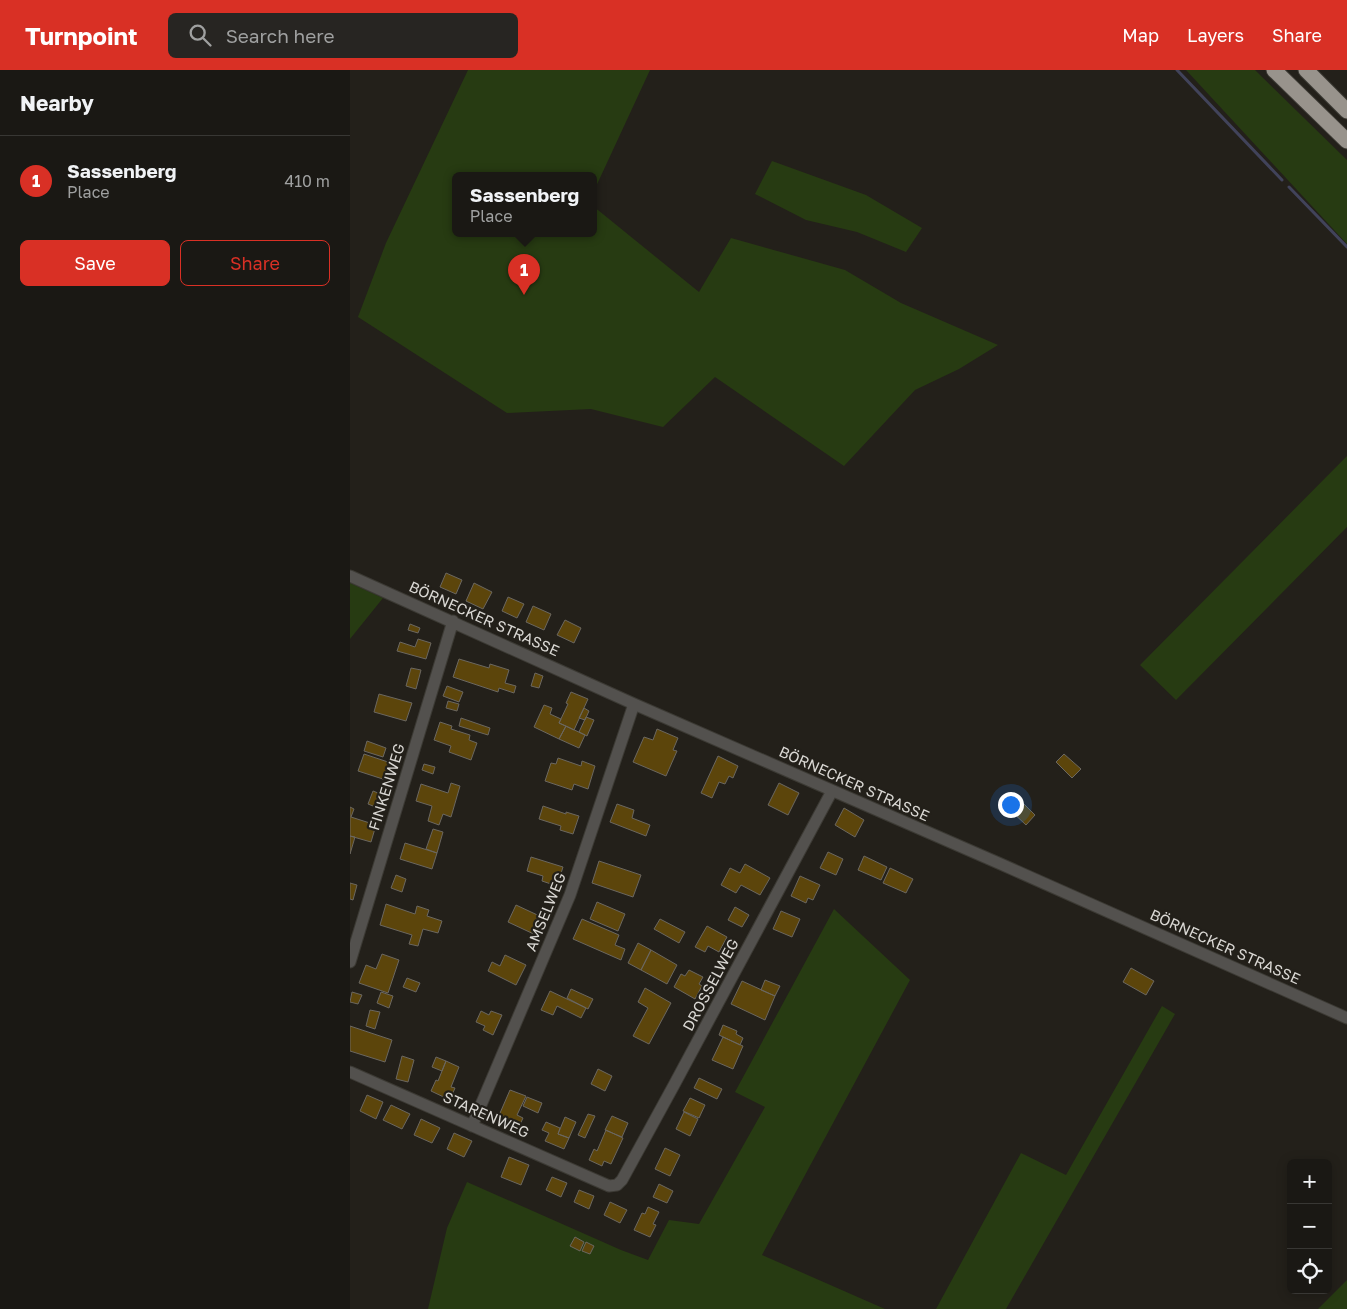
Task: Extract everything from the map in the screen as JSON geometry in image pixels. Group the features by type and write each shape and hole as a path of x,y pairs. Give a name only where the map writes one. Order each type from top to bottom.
{"highway":[{"path":"1274,70 1347,141"},
{"path":"1306,70 1347,110"}],"street":[{"name":"BÖRNECKER STRASSE","path":"350,576 634,704 1347,1018"},
{"name":"FINKENWEG","path":"350,962 453,621"},
{"name":"AMSELWEG","path":"472,1126 570,896 634,704"},
{"name":"DROSSELWEG","path":"609,1186 616,1185 622,1180 832,791"},
{"name":"STARENWEG","path":"350,1072 609,1186"}],"green space":[{"path":"468,70 650,70 597,184 597,172 452,172 452,237 597,237 597,209 699,292 731,238 845,270 901,303 998,345 959,369 915,390 844,466 715,377 663,427 591,409 507,413 358,317 386,243"},
{"path":"1186,70 1255,70 1347,160 1347,244"},
{"path":"772,161 866,195 922,228 906,252 857,232 806,220 755,194"},
{"path":"1347,456 1347,527 1176,700 1140,665"},
{"path":"350,583 383,598 350,639"},
{"path":"834,909 910,980 762,1255 885,1309 428,1309 447,1228 467,1182 621,1250 648,1260 669,1220 699,1224 765,1107 735,1092"},
{"path":"1162,1006 1175,1014 1006,1309 936,1309 1021,1153 1066,1175"},
{"path":"1347,1280 1347,1309 1318,1309"}],"building":[{"path":"446,573 462,580 456,594 440,587"},
{"path":"474,583 492,592 483,609 466,601"},
{"path":"508,597 524,604 517,618 502,611"},
{"path":"533,606 551,614 544,630 526,622"},
{"path":"565,620 581,628 574,643 557,635"},
{"path":"410,624 420,628 418,633 408,630"},
{"path":"418,639 431,643 426,659 397,651 400,642 415,647"},
{"path":"459,659 489,668 490,664 509,670 505,683 516,686 514,693 499,688 498,692 453,677"},
{"path":"411,668 421,670 416,689 406,686"},
{"path":"535,673 543,676 539,688 531,686"},
{"path":"447,686 463,692 459,702 443,696"},
{"path":"571,692 588,699 574,730 559,723 568,704 566,703"},
{"path":"379,694 412,703 406,721 374,712"},
{"path":"448,701 459,704 457,711 446,708"},
{"path":"544,705 552,708 550,714 561,719 559,723 566,726 559,739 534,727"},
{"path":"584,708 589,711 585,720 579,718"},
{"path":"586,717 594,720 587,736 579,732"},
{"path":"461,718 490,728 488,735 459,726"},
{"path":"440,722 452,726 451,729 470,735 469,740 477,743 471,760 449,752 451,746 434,740"},
{"path":"566,726 585,735 579,748 559,739"},
{"path":"657,729 678,738 673,750 677,751 666,776 633,762 644,737 653,740"},
{"path":"367,741 386,748 383,757 364,751"},
{"path":"364,754 394,764 389,781 358,771"},
{"path":"1064,754 1081,769 1072,778 1056,762"},
{"path":"718,756 738,766 733,778 729,776 725,784 719,782 712,798 701,793"},
{"path":"558,758 581,766 582,761 595,766 588,789 574,784 572,790 545,781 551,763 556,764"},
{"path":"424,764 435,767 433,774 422,770"},
{"path":"451,783 460,786 451,817 443,814 439,825 428,821 432,806 416,801 421,784 448,793"},
{"path":"779,783 799,793 788,815 768,805"},
{"path":"373,791 383,795 378,808 368,804"},
{"path":"1019,799 1035,815 1026,825 1009,809"},
{"path":"617,804 634,810 632,818 650,825 646,836 610,822"},
{"path":"543,806 566,814 566,812 579,816 573,834 560,830 561,826 539,819"},
{"path":"350,807 354,809 351,817 376,825 371,842 350,836"},
{"path":"844,808 864,820 855,837 835,825"},
{"path":"433,829 443,832 437,853 426,849"},
{"path":"350,836 355,837 350,854"},
{"path":"405,843 437,853 432,869 400,859"},
{"path":"828,852 843,859 836,875 820,868"},
{"path":"864,856 887,867 881,880 858,870"},
{"path":"531,857 563,867 557,886 542,881 543,876 527,871"},
{"path":"599,861 641,875 633,897 592,883"},
{"path":"745,864 770,878 760,895 741,885 736,893 721,885 730,868 740,873"},
{"path":"890,868 913,879 906,893 883,883"},
{"path":"396,875 406,879 402,892 391,888"},
{"path":"800,876 820,885 813,900 808,898 806,903 791,896"},
{"path":"350,883 357,885 353,900 350,899"},
{"path":"597,902 625,914 618,931 590,919"},
{"path":"386,904 415,914 417,906 429,910 427,916 442,921 438,933 423,929 418,946 409,944 412,935 380,925"},
{"path":"516,905 546,919 538,936 508,922"},
{"path":"735,907 749,915 742,927 728,920"},
{"path":"781,911 800,919 792,937 773,929"},
{"path":"582,919 619,935 615,945 625,949 621,960 573,939"},
{"path":"660,919 685,932 679,943 654,929"},
{"path":"707,926 727,937 719,952 708,946 705,952 695,947"},
{"path":"638,943 651,950 641,970 628,963"},
{"path":"651,950 677,965 667,984 641,970"},
{"path":"382,954 399,960 388,993 359,983 366,965 376,969"},
{"path":"505,955 526,965 516,985 488,971 492,962 500,966"},
{"path":"1131,968 1154,981 1146,995 1123,982"},
{"path":"689,970 703,977 699,984 702,986 695,999 674,987 681,974 685,976"},
{"path":"407,978 420,983 416,992 403,987"},
{"path":"765,980 780,986 775,996 761,990"},
{"path":"742,981 775,996 765,1020 731,1004"},
{"path":"645,988 671,1003 649,1044 633,1036 648,1008 638,1002"},
{"path":"571,989 593,999 588,1009 567,998"},
{"path":"550,991 586,1008 581,1018 557,1006 553,1015 541,1010"},
{"path":"352,992 362,995 358,1004 350,1002"},
{"path":"381,992 393,996 389,1008 377,1003"},
{"path":"370,1010 380,1012 375,1029 366,1026"},
{"path":"481,1011 489,1015 491,1011 502,1015 493,1035 483,1030 485,1026 476,1022"},
{"path":"723,1025 737,1031 736,1034 743,1038 740,1045 719,1035"},
{"path":"350,1026 392,1040 385,1062 350,1051"},
{"path":"723,1037 743,1046 733,1069 712,1060"},
{"path":"402,1056 414,1060 408,1082 396,1079"},
{"path":"436,1057 446,1061 442,1071 432,1067"},
{"path":"446,1061 459,1067 451,1087 455,1088 450,1100 431,1091 436,1080 438,1081"},
{"path":"598,1069 612,1076 605,1091 591,1084"},
{"path":"699,1078 722,1089 717,1099 694,1088"},
{"path":"510,1090 526,1096 517,1115 523,1118 518,1129 497,1120"},
{"path":"367,1095 383,1102 376,1119 360,1111"},
{"path":"527,1097 542,1103 538,1113 523,1106"},
{"path":"690,1098 705,1105 699,1118 683,1111"},
{"path":"391,1105 410,1114 402,1129 383,1120"},
{"path":"684,1112 698,1119 690,1136 676,1129"},
{"path":"588,1114 595,1116 585,1138 578,1135"},
{"path":"612,1116 628,1123 622,1137 605,1130"},
{"path":"565,1117 576,1122 569,1138 558,1134"},
{"path":"421,1119 440,1128 432,1143 414,1135"},
{"path":"546,1122 560,1128 558,1134 569,1138 564,1149 545,1141 549,1133 542,1130"},
{"path":"606,1130 623,1138 611,1164 604,1161 602,1166 589,1160 594,1149 597,1151"},
{"path":"454,1133 472,1141 464,1157 447,1149"},
{"path":"665,1148 680,1155 670,1176 655,1169"},
{"path":"509,1157 529,1165 521,1185 501,1177"},
{"path":"552,1177 567,1183 561,1197 546,1190"},
{"path":"659,1184 673,1191 667,1203 653,1197"},
{"path":"579,1190 594,1196 589,1209 574,1202"},
{"path":"610,1202 627,1210 620,1223 604,1215"},
{"path":"648,1207 659,1212 653,1224 656,1225 650,1237 634,1230 642,1213 645,1214"},
{"path":"575,1237 584,1242 580,1251 570,1246"},
{"path":"586,1242 594,1246 590,1254 582,1251"}],"waterway":[{"path":"1177,70 1282,180"},
{"path":"1289,187 1347,247"}],"place":[{"name":"Sassenberg","path":"524,295"}]}
